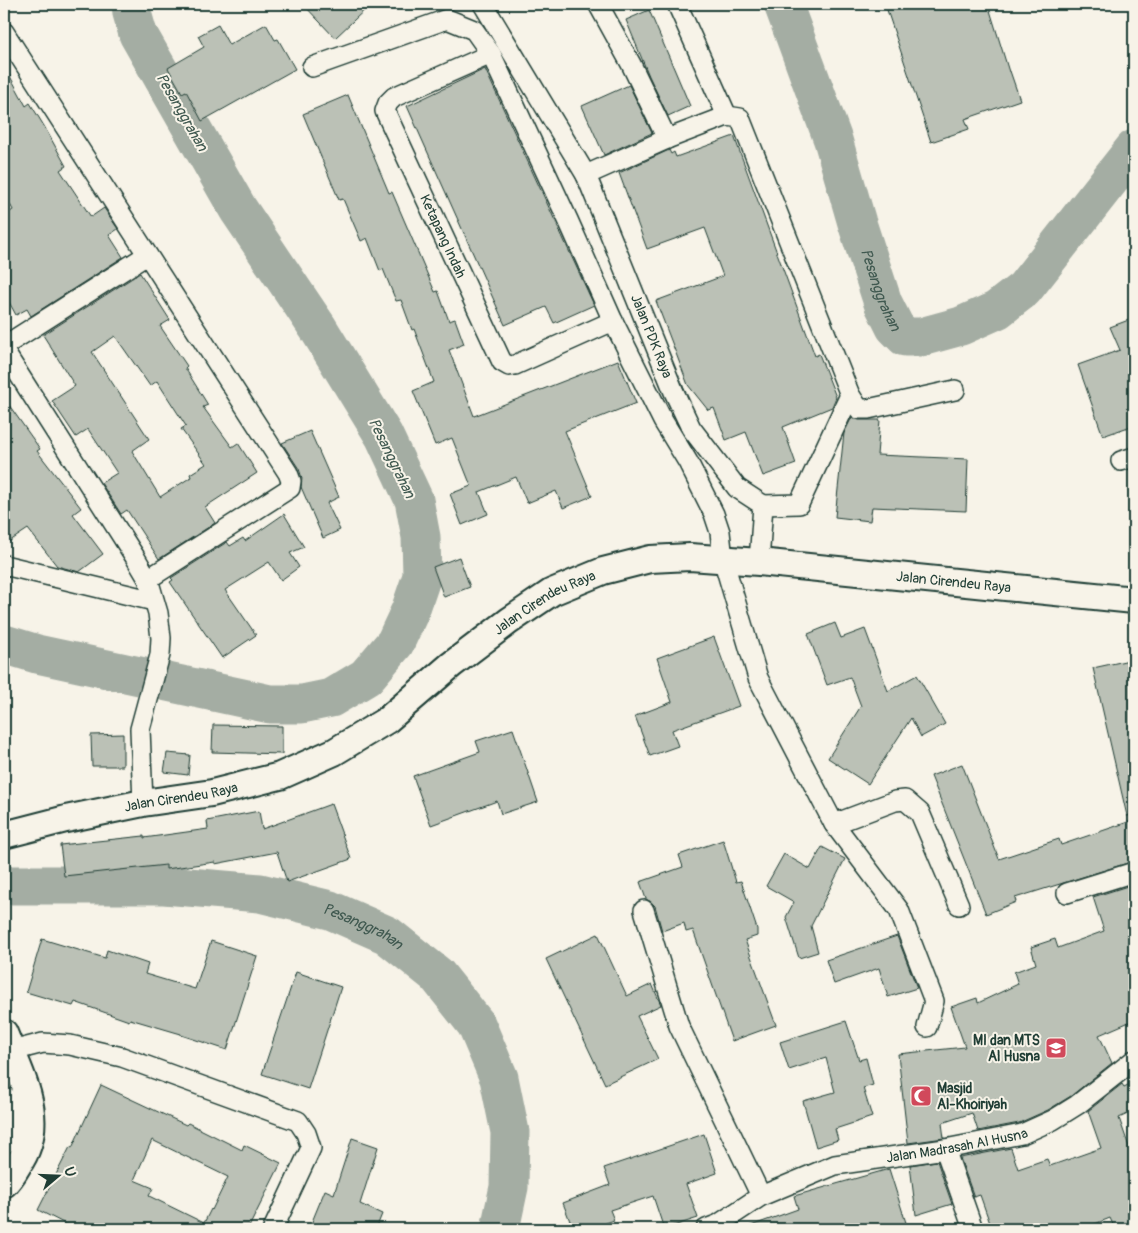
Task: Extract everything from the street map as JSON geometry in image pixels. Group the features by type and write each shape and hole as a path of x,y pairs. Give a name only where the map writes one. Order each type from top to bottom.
{"main road":[{"name":"Jalan Cirendeu Raya","path":"4,834 66,819 212,793 280,776 334,752 386,720 494,632 552,592 603,570 650,559 690,557 759,562 1134,600"},
{"path":"4,1184 20,1163 30,1144 32,1124 30,1100 6,1046"},
{"path":"4,1100 8,1125 4,1140"}],"street":[{"name":"Jalan PDK Raya","path":"483,4 586,175 674,392 691,428 737,488 763,505"},
{"path":"598,4 631,64 667,139"},
{"path":"677,4 727,116"},
{"path":"312,67 447,19 474,30 490,54 564,211 613,321 663,421 688,462 714,514 720,532 723,559 758,678 834,824 899,910 934,1001 927,1027"},
{"path":"4,32 288,473 291,481 290,488 148,579"},
{"name":"Ketapang Indah","path":"490,54 394,97 388,102 385,111 502,362 509,366 515,365 613,321"},
{"path":"586,175 667,139 727,116 740,118 850,395 859,409 868,410 955,390"},
{"path":"4,346 147,255"},
{"path":"4,351 148,579 158,613 161,638 160,655 140,729 143,804"},
{"path":"759,562 763,505 799,504 850,395"},
{"path":"4,565 154,601"},
{"path":"834,824 895,801 905,800 920,813 959,905"},
{"path":"1067,893 1134,872"},
{"path":"644,910 679,1026 761,1196"},
{"path":"6,1046 70,1045 113,1055 298,1121 306,1133 312,1148 273,1229"},
{"name":"Jalan Madrasah Al Husna","path":"706,1229 719,1224 761,1196 835,1165 945,1149 1022,1134 1053,1120 1077,1105 1134,1060"},
{"path":"945,1149 974,1229"}],"building":[{"path":"303,4 371,4 335,38"},
{"path":"885,4 988,4 1009,72 1020,100 965,119 969,129 931,142"},
{"path":"649,10 690,106 668,116 626,20"},
{"path":"266,24 275,40 278,39 295,69 202,121 186,91 182,93 168,68 204,47 198,36 218,25 229,45"},
{"path":"4,65 26,106 30,103 44,126 66,166 60,170 91,217 104,208 118,229 109,235 123,257 31,316 27,309 16,315 4,293 4,216 13,210 4,193"},
{"path":"485,69 594,305 554,323 546,307 505,325 407,106"},
{"path":"629,85 652,133 604,155 582,106"},
{"path":"348,95 389,193 392,192 435,292 438,291 449,321 455,319 464,344 449,350 474,416 618,360 636,403 565,431 592,496 563,508 556,491 527,503 516,477 479,492 488,514 462,525 450,494 471,486 452,438 435,445 413,391 434,382 414,329 412,330 401,300 396,301 383,269 380,271 367,238 361,241 343,199 339,200 303,114"},
{"path":"734,136 815,356 819,354 836,397 832,407 783,427 796,464 763,476 746,432 726,440 714,408 708,410 688,385 656,301 723,276 705,228 647,249 619,173 669,150 671,154 674,152 676,157"},
{"path":"140,273 170,320 160,326 187,366 185,368 208,405 203,407 232,447 238,443 257,473 205,507 215,523 159,559 127,510 121,514 101,483 117,473 88,429 76,437 52,401 75,386 43,335","holes":["115,336 150,386 157,381 186,426 181,429 206,464 190,474 191,477 160,497 132,451 149,439 92,352"]},
{"path":"1134,318 1134,425 1103,436 1078,365 1120,350 1110,327"},
{"path":"4,398 40,449 37,451 81,508 73,514 103,554 79,572 57,566 28,529 4,545"},
{"path":"852,417 859,420 880,420 877,455 968,459 966,511 872,507 870,521 835,517 844,433"},
{"path":"310,431 339,497 327,503 340,530 323,538 301,487 302,478 299,469 282,443"},
{"path":"284,514 304,547 290,553 299,567 281,580 269,562 225,590 256,635 222,658 170,582 173,580 171,578 227,542 230,546 243,538 245,541"},
{"path":"459,557 470,587 444,597 433,567"},
{"path":"835,623 841,638 865,629 888,691 917,675 945,724 921,737 911,718 868,784 828,758 861,706 850,677 827,685 808,634"},
{"path":"714,637 739,706 672,730 678,746 650,756 635,716 672,702 657,658"},
{"path":"1134,659 1134,815 1127,816 1093,668"},
{"path":"213,725 282,726 282,754 212,752"},
{"path":"513,729 538,802 501,814 497,801 431,825 413,776 480,752 476,741"},
{"path":"123,734 123,766 92,766 91,735"},
{"path":"167,753 190,755 188,775 164,772"},
{"path":"962,764 999,859 1059,839 1061,845 1131,821 1134,832 1134,861 1015,898 1016,902 986,914 931,776"},
{"path":"331,804 351,859 287,882 277,852 215,864 215,862 166,869 166,865 64,876 60,845 144,836 144,838 208,829 207,821 259,811 262,829"},
{"path":"723,840 736,882 741,881 757,929 757,936 745,940 776,1025 732,1041 693,930 686,932 684,923 662,931 655,906 646,899 640,882 683,867 679,855"},
{"path":"822,847 845,859 811,926 818,952 799,958 786,917 794,902 766,886 784,854 810,869"},
{"path":"1134,884 1134,1020 1099,1035 1112,1063 1071,1096 1048,1110 1019,1123 978,1131 972,1113 942,1123 944,1138 908,1143 898,1054 965,1047 951,1007 977,998 978,1003 1018,984 1014,972 1036,964 1031,947 1055,939 1058,948 1104,931 1093,897"},
{"path":"598,934 627,996 652,984 661,1005 637,1016 658,1059 605,1084 546,959"},
{"path":"897,936 917,988 888,997 879,968 834,984 826,960"},
{"path":"42,939 105,958 107,950 148,964 145,974 195,989 211,941 257,956 227,1050 181,1034 130,1019 129,1021 75,1002 73,1006 26,992"},
{"path":"296,972 341,987 308,1089 262,1074"},
{"path":"846,1021 859,1060 866,1058 873,1085 863,1088 872,1117 835,1129 838,1140 816,1147 803,1101 835,1092 826,1058 789,1070 780,1042"},
{"path":"1134,1082 1134,1111 1119,1118 1134,1161 1134,1222 1118,1229 1115,1229 1110,1218 1082,1229 992,1229 980,1195 974,1197 960,1158 1011,1148 1018,1169 1047,1159 1050,1166 1101,1148 1088,1111 1122,1084 1124,1087"},
{"path":"101,1085 186,1125 188,1123 242,1150 244,1145 281,1163 248,1229 75,1229 38,1210 70,1147 72,1148","holes":["152,1140 228,1177 204,1223 149,1196 153,1188 134,1180"]},
{"path":"704,1134 717,1173 686,1184 698,1218 664,1229 653,1196 610,1210 614,1220 590,1229 573,1229 563,1203 610,1185 604,1168"},
{"path":"352,1138 378,1147 360,1204 382,1214 376,1229 309,1229 325,1190 334,1194"},
{"path":"937,1161 952,1204 916,1215 910,1165"},
{"path":"889,1169 908,1229 749,1229 748,1227 798,1209 794,1196"}],"waterway":[{"name":"Pesanggrahan","path":"4,644 37,654 270,704 302,704 331,698 366,677 395,643 410,611 422,576 421,537 414,500 384,436 318,328 238,209 138,34 131,4"},
{"name":"Pesanggrahan","path":"783,4 833,140 883,303 895,327 905,337 921,337 961,326 997,310 1024,289 1134,149"},
{"name":"Pesanggrahan","path":"4,885 164,885 260,893 330,910 387,935 437,975 476,1024 499,1078 510,1132 509,1187 500,1229"}],"place":[{"name":"MI dan MTS Al Husna","path":"1056,1048"},
{"name":"Masjid Al-Khoiriyah","path":"921,1096"}]}
